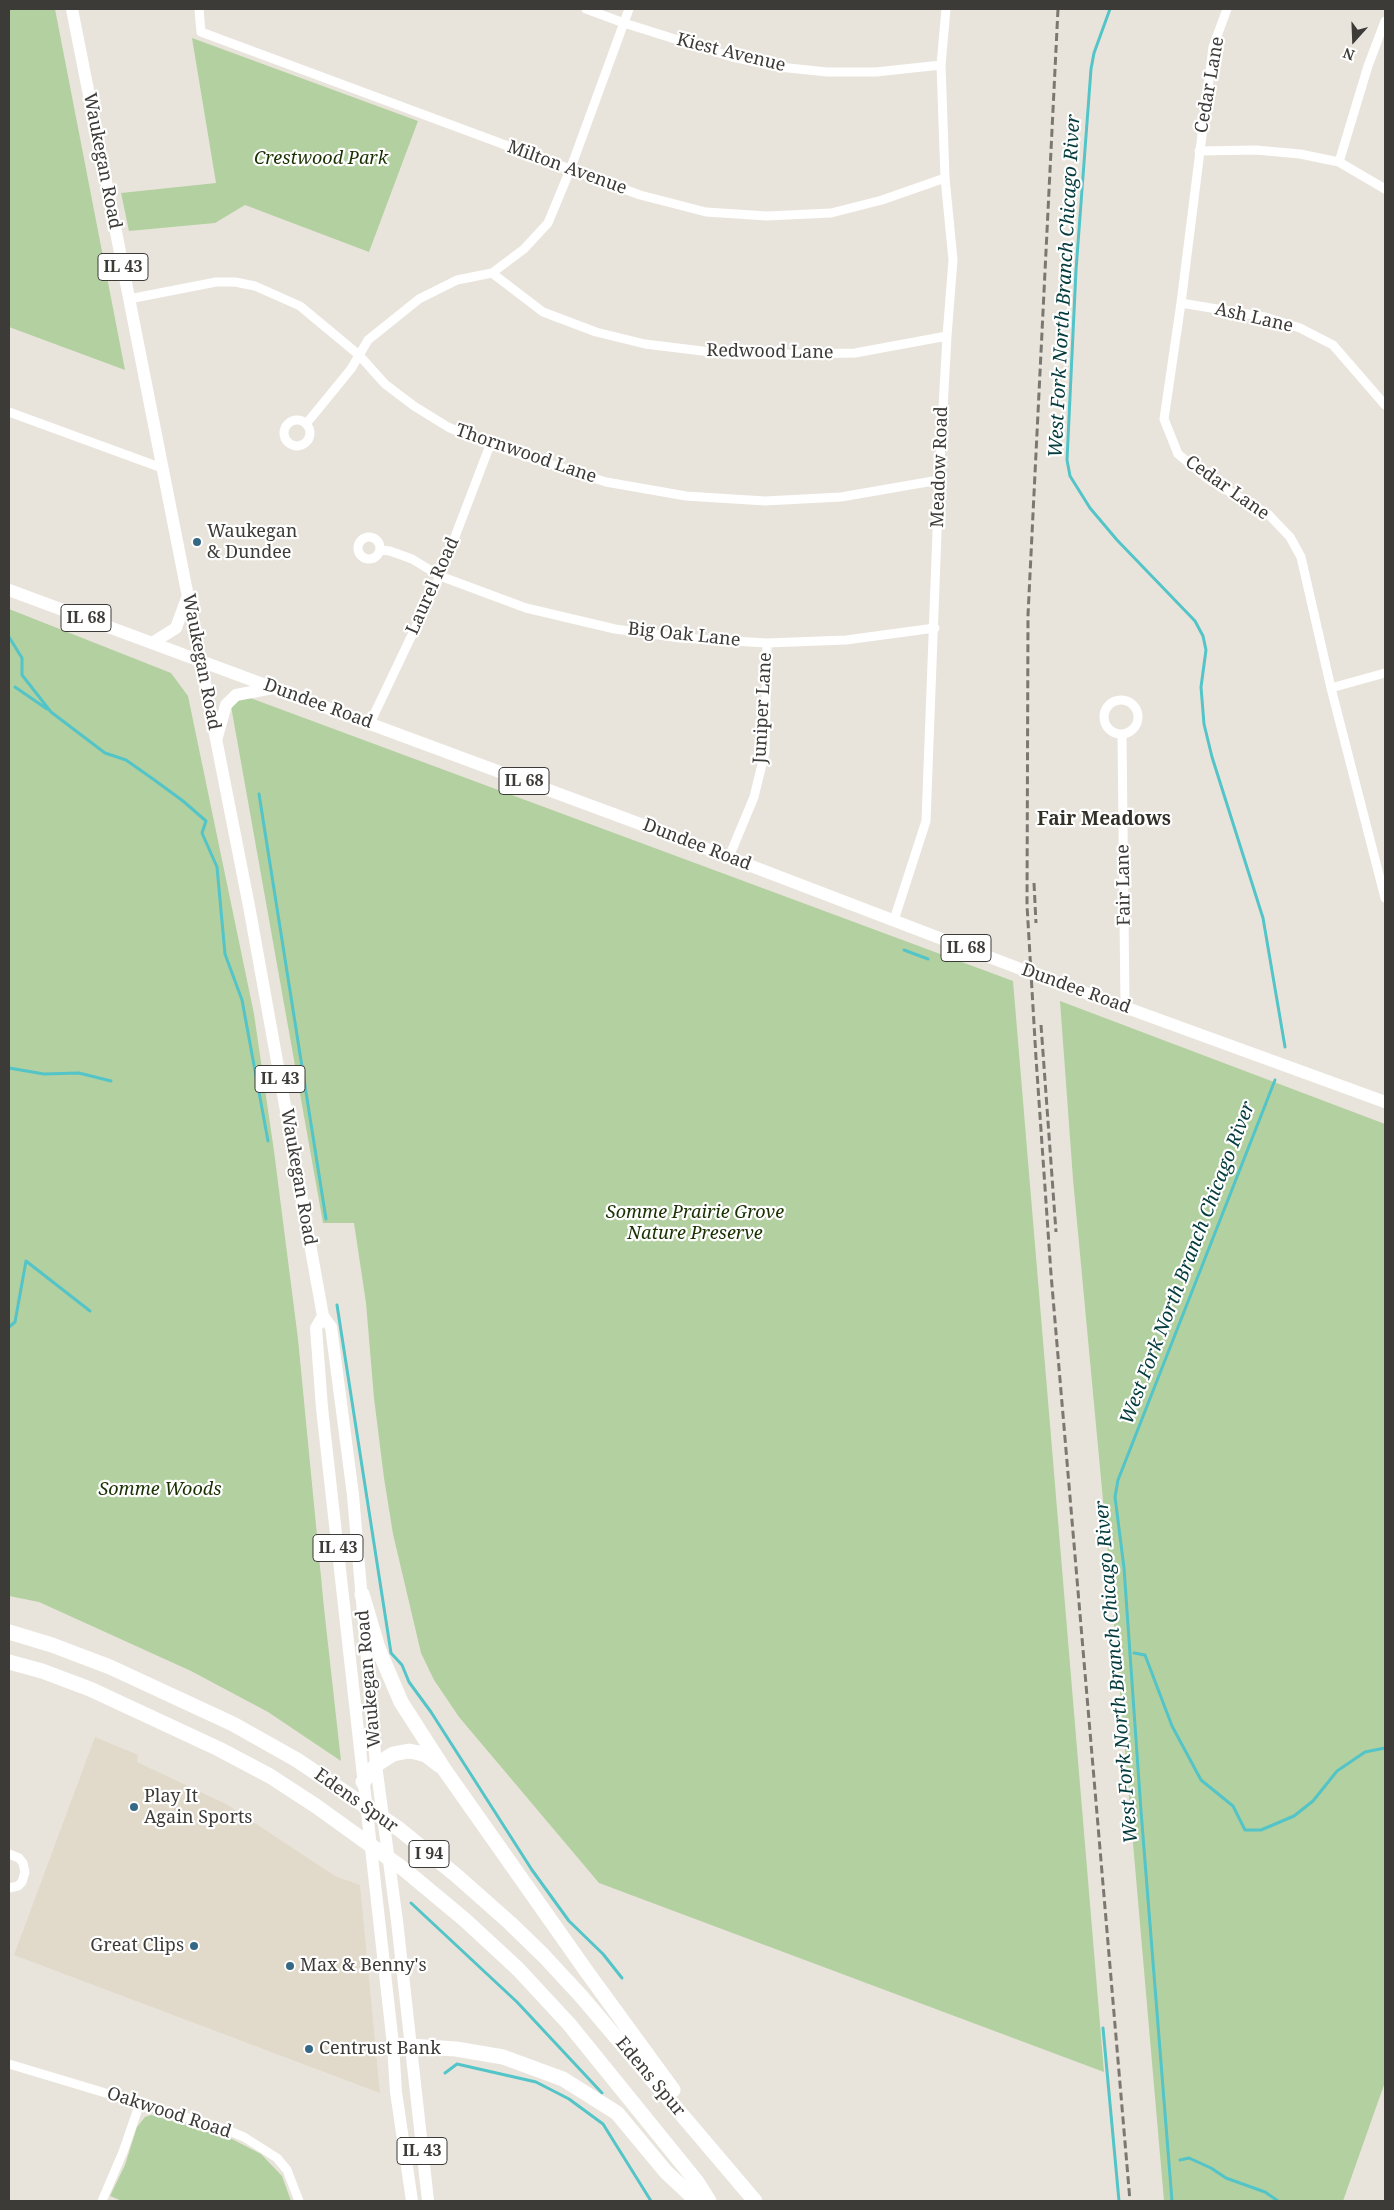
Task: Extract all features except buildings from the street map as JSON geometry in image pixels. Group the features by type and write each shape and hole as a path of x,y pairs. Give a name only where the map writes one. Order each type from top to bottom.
{"highway":[{"path":"362,1594 378,1648 401,1702 444,1768 627,2028 755,2201"},
{"name":"Edens Spur","path":"9,1632 52,1645 110,1667 233,1724 297,1760 399,1829 457,1876 510,1923 582,1996 755,2201"},
{"name":"Edens Spur","path":"9,1662 42,1671 90,1689 220,1749 270,1776 301,1796 405,1870 465,1920 518,1969 568,2024 697,2182 709,2201"},
{"path":"363,1782 376,1765 387,1756 409,1751 426,1755 444,1768"},
{"path":"393,2045 456,2049 503,2058 563,2079 617,2113 666,2172 697,2201"}],"main road":[{"name":"Waukegan Road","path":"72,9 250,916 323,1316 331,1327 353,1495 376,1765 397,1921 410,2045"},
{"name":"Dundee Road","path":"9,590 729,857 1031,973 1385,1102"},
{"path":"152,643 176,628 188,595"},
{"path":"216,740 226,705 236,695 274,688"},
{"name":"Waukegan Road","path":"323,1316 316,1328 322,1408 393,2045"},
{"name":"IL 43","path":"393,2045 396,2092 412,2201"},
{"name":"IL 43","path":"410,2045 428,2201"}],"street":[{"name":"Milton Avenue","path":"199,9 201,32 640,195 706,212 767,216 831,213 882,200 946,178"},
{"name":"Kiest Avenue","path":"586,9 732,57 779,67 828,72 876,72 941,65"},
{"path":"306,424 351,369 368,340 419,299 457,280 492,273 524,249 548,223 570,170 629,9"},
{"name":"Meadow Road","path":"894,920 926,821 935,628 939,480 946,336 953,260 946,178 941,65 946,9"},
{"name":"Cedar Lane","path":"1227,9 1213,47 1182,303 1164,419 1178,454 1208,479 1269,515 1290,537 1301,558 1331,688 1385,898"},
{"path":"1339,162 1368,66 1385,21"},
{"path":"1199,151 1300,154 1339,162 1385,189"},
{"name":"Redwood Lane","path":"492,273 543,312 596,332 645,344 735,355 855,353 946,336"},
{"name":"Thornwood Lane","path":"129,299 216,282 234,282 255,286 300,306 359,355 385,384 414,406 448,427 490,445 606,482 686,496 765,501 841,497 939,480"},
{"name":"Ash Lane","path":"1182,303 1265,317 1300,328 1333,345 1385,405"},
{"path":"9,412 162,468"},
{"name":"Laurel Road","path":"370,723 440,576 490,445"},
{"name":"Big Oak Lane","path":"380,550 390,551 412,559 440,576 526,608 616,628 681,638 767,643 846,640 935,628"},
{"name":"Juniper Lane","path":"729,857 754,797 765,752 767,643"},
{"path":"1331,688 1385,673"},
{"name":"Fair Lane","path":"1122,735 1125,1006"},
{"path":"9,1854 23,1862 25,1872 22,1882 18,1886 9,1888"},
{"name":"Oakwood Road","path":"9,2064 222,2128 265,2148 287,2170 299,2201"},
{"path":"102,2201 123,2152 140,2103"}],"shaded area":[{"path":"95,1737 138,1755 137,1762 226,1804 335,1876 360,1885 380,2093 14,1955"}],"green space":[{"path":"9,9 55,9 125,370 9,327"},
{"name":"Crestwood Park","path":"192,38 418,121 369,252 245,205 215,223 129,231 121,193 216,183"},
{"name":"Somme Woods","path":"9,609 171,673 188,696 254,1014 274,1151 298,1339 341,1761 268,1712 191,1671 39,1602 9,1596"},
{"name":"Somme Prairie Grove Nature Preserve","path":"245,696 1013,981 1104,2072 599,1883 459,1717 434,1680 421,1653 393,1534 384,1478 374,1398 366,1303 354,1223 323,1223 231,706"},
{"path":"1060,1001 1385,1124 1385,2082 1343,2201 1164,2201 1107,1543 1073,1179"},
{"path":"151,2115 228,2137 261,2154 282,2176 291,2201 122,2201 110,2196 125,2165 137,2127 145,2117"}],"waterway":[{"name":"West Fork North Branch Chicago River","path":"1110,9 1094,53 1091,69 1076,270 1067,460 1070,476 1090,508 1117,540 1195,621 1203,636 1206,650 1201,687 1204,724 1212,757 1263,918 1285,1047"},
{"path":"9,637 22,658 22,675 51,712 105,753 126,760 183,801 206,821 202,833 217,867 225,954 242,1000 268,1141"},
{"path":"15,687 47,709"},
{"path":"259,794 326,1219"},
{"path":"904,950 928,959"},
{"path":"9,1068 44,1074 79,1073 111,1081"},
{"name":"West Fork North Branch Chicago River","path":"1172,2201 1124,1568 1115,1497 1118,1480 1275,1080"},
{"path":"9,1327 15,1322 26,1261 90,1311"},
{"path":"337,1305 391,1653 402,1665 409,1682 431,1712 532,1870 569,1921 603,1954 622,1978"},
{"path":"1134,1653 1145,1655 1172,1726 1201,1780 1233,1806 1245,1830 1261,1830 1294,1816 1313,1801 1337,1771 1365,1752 1385,1748"},
{"path":"411,1903 517,2002 602,2093"},
{"path":"1103,2028 1119,2201"},
{"path":"445,2073 457,2064 536,2082 569,2099 603,2124 651,2201"},
{"path":"1180,2160 1189,2158 1211,2168 1226,2178 1265,2192 1278,2201"}],"railway":[{"path":"1058,9 1028,615 1027,905 1051,1274 1130,2201"},
{"path":"1034,883 1036,923"},
{"path":"1041,1025 1056,1232"}],"place":[{"name":"Waukegan & Dundee","path":"197,542"},
{"name":"Play It Again Sports","path":"134,1807"},
{"name":"Great Clips","path":"194,1946"},
{"name":"Max & Benny's","path":"290,1966"},
{"name":"Centrust Bank","path":"309,2049"}],"district":[{"name":"Fair Meadows","path":"1104,820"}]}
